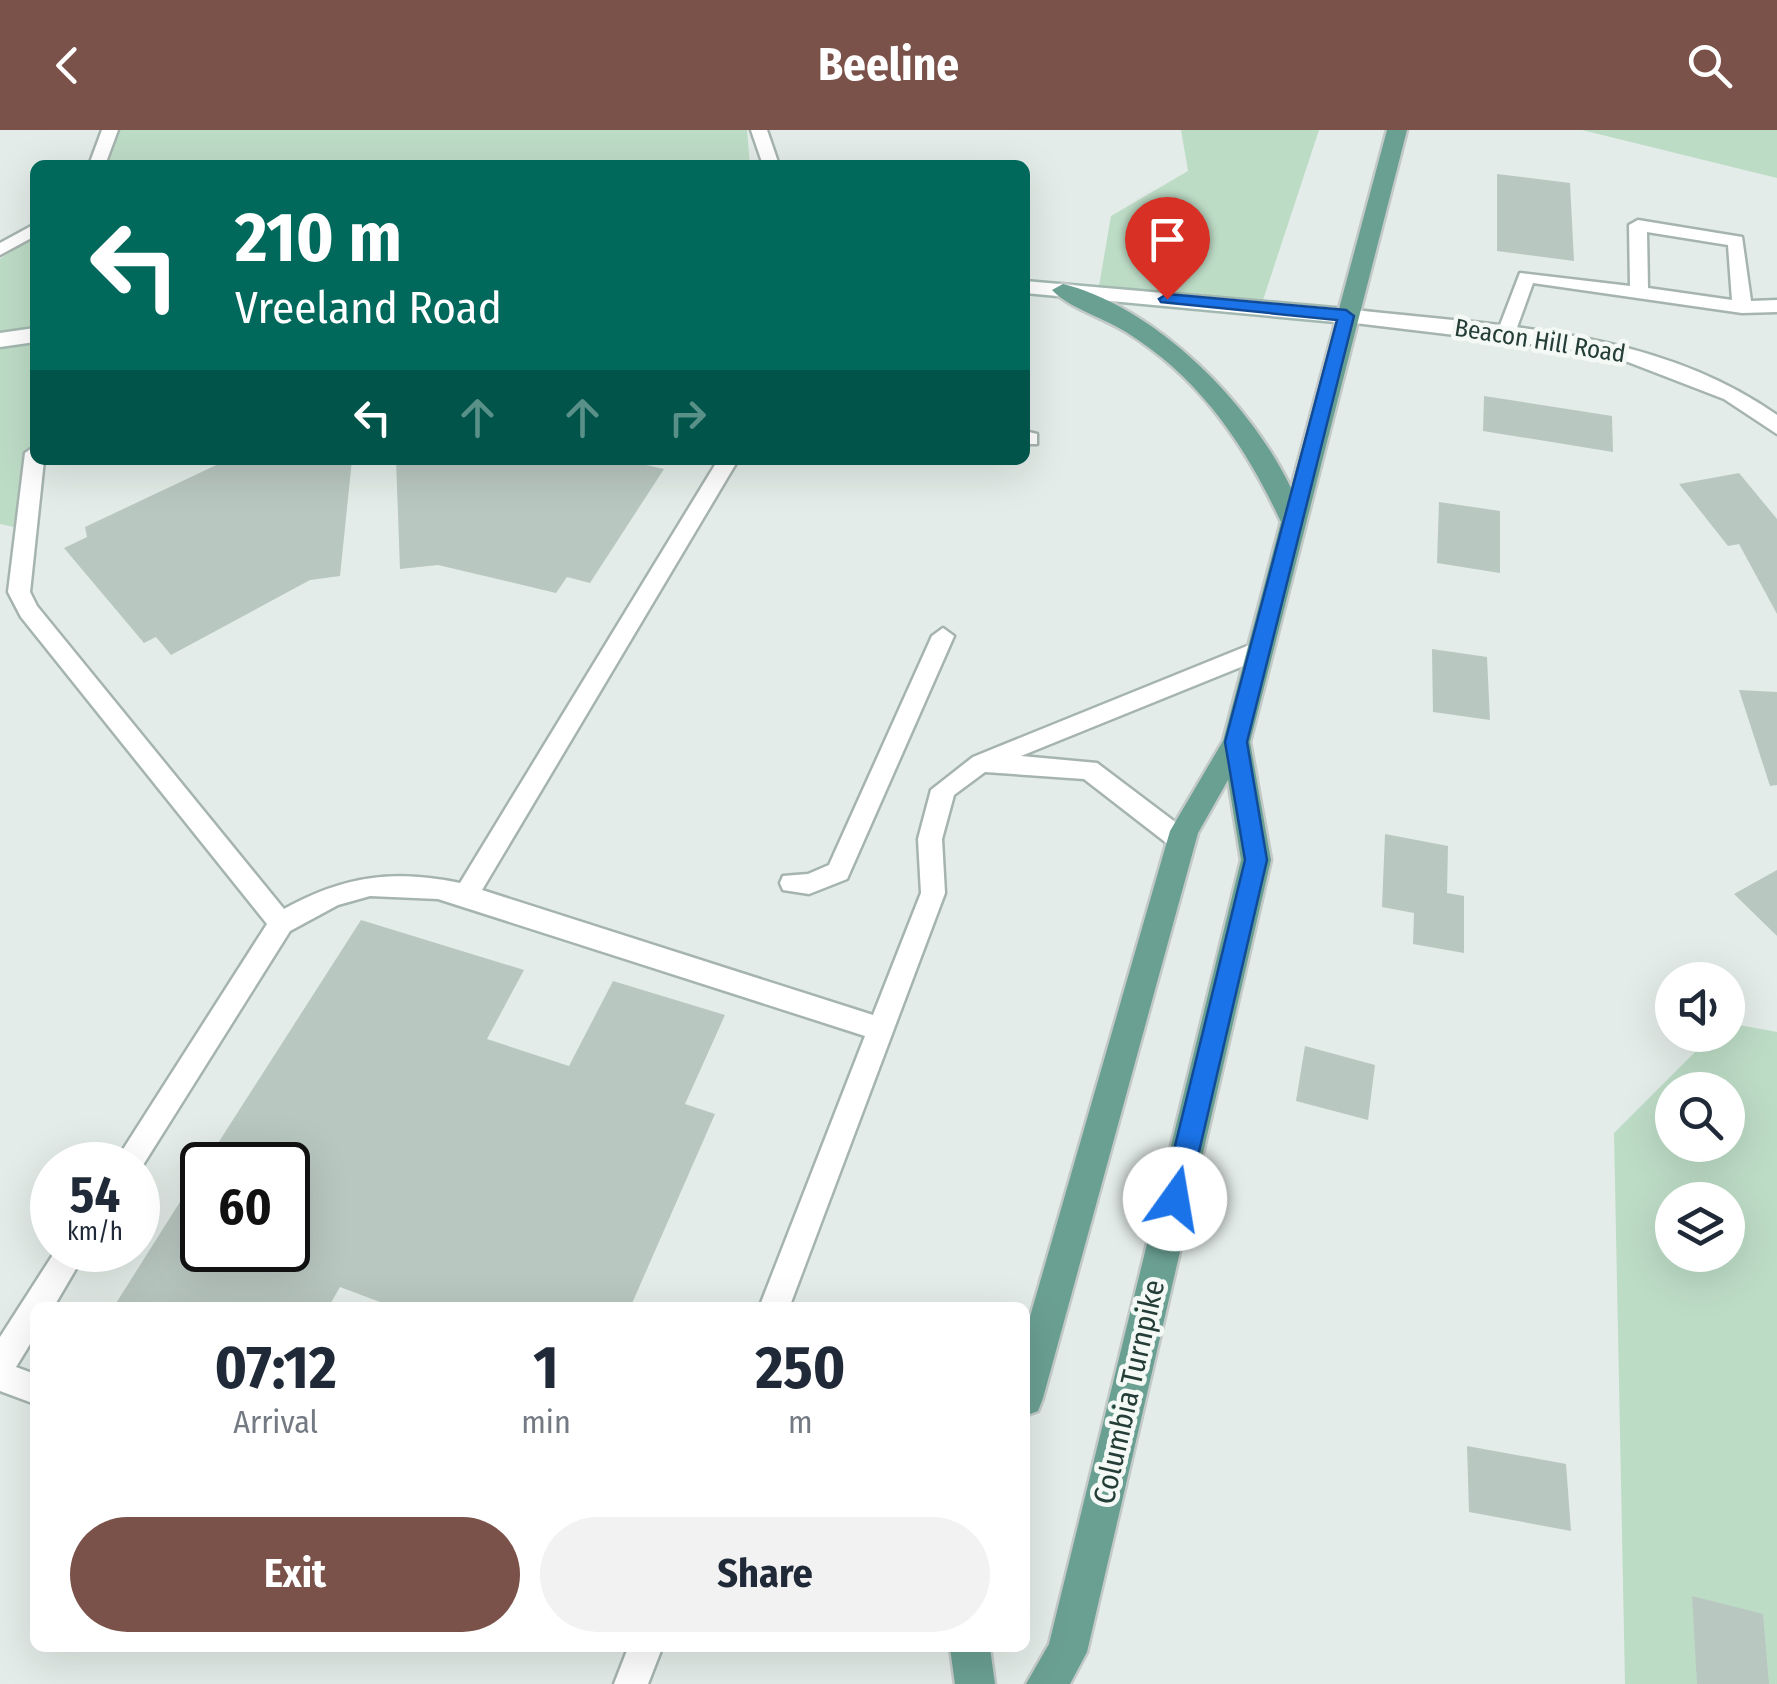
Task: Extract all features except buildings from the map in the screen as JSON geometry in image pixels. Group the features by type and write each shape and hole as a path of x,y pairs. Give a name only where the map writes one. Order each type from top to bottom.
{"main road":[{"name":"Columbia Turnpike","path":"1030,1380 1182,841 1236,742 1397,130"},
{"path":"1063,290 1092,302 1141,332 1212,389 1266,466 1293,521"},
{"name":"Columbia Turnpike","path":"1046,1684 1068,1652 1256,860 1236,742"},
{"path":"971,1652 975,1684"}],"street":[{"name":"Beacon Hill Road","path":"1030,287 1506,333 1634,356 1732,394 1777,426"},
{"path":"0,340 30,336"}],"lane":[{"path":"99,160 110,130"},
{"path":"759,130 769,160"},
{"path":"1638,293 1638,225 1736,241 1742,307"},
{"path":"0,250 30,233"},
{"path":"1506,333 1526,277 1742,307 1777,306"},
{"path":"34,465 19,592 29,612 281,923"},
{"path":"466,894 725,465"},
{"path":"792,883 808,884 838,872 942,636"},
{"path":"776,1302 933,892 930,839 943,790 981,763 1260,650"},
{"path":"981,763 1089,770 1182,841"},
{"path":"142,1142 281,923 312,904 383,882 414,882 466,894 880,1028"},
{"path":"39,1302 58,1272"},
{"path":"0,1364 30,1316"},
{"path":"0,1376 30,1388"},
{"path":"631,1684 643,1652"}],"green space":[{"path":"106,130 747,130 750,160 90,160"},
{"path":"1181,130 1319,130 1260,309 1098,292 1111,216 1188,171"},
{"path":"1582,130 1777,130 1777,178"},
{"path":"30,238 30,465 34,465 28,530 0,524 0,259"},
{"path":"1745,1026 1777,1032 1777,1684 1625,1684 1614,1133 1655,1092 1655,1162 1745,1162 1745,1072 1675,1072 1695,1052 1745,1052"}],"route":[{"path":"1167,299 1346,316 1236,742 1256,860 1175,1199"}]}
